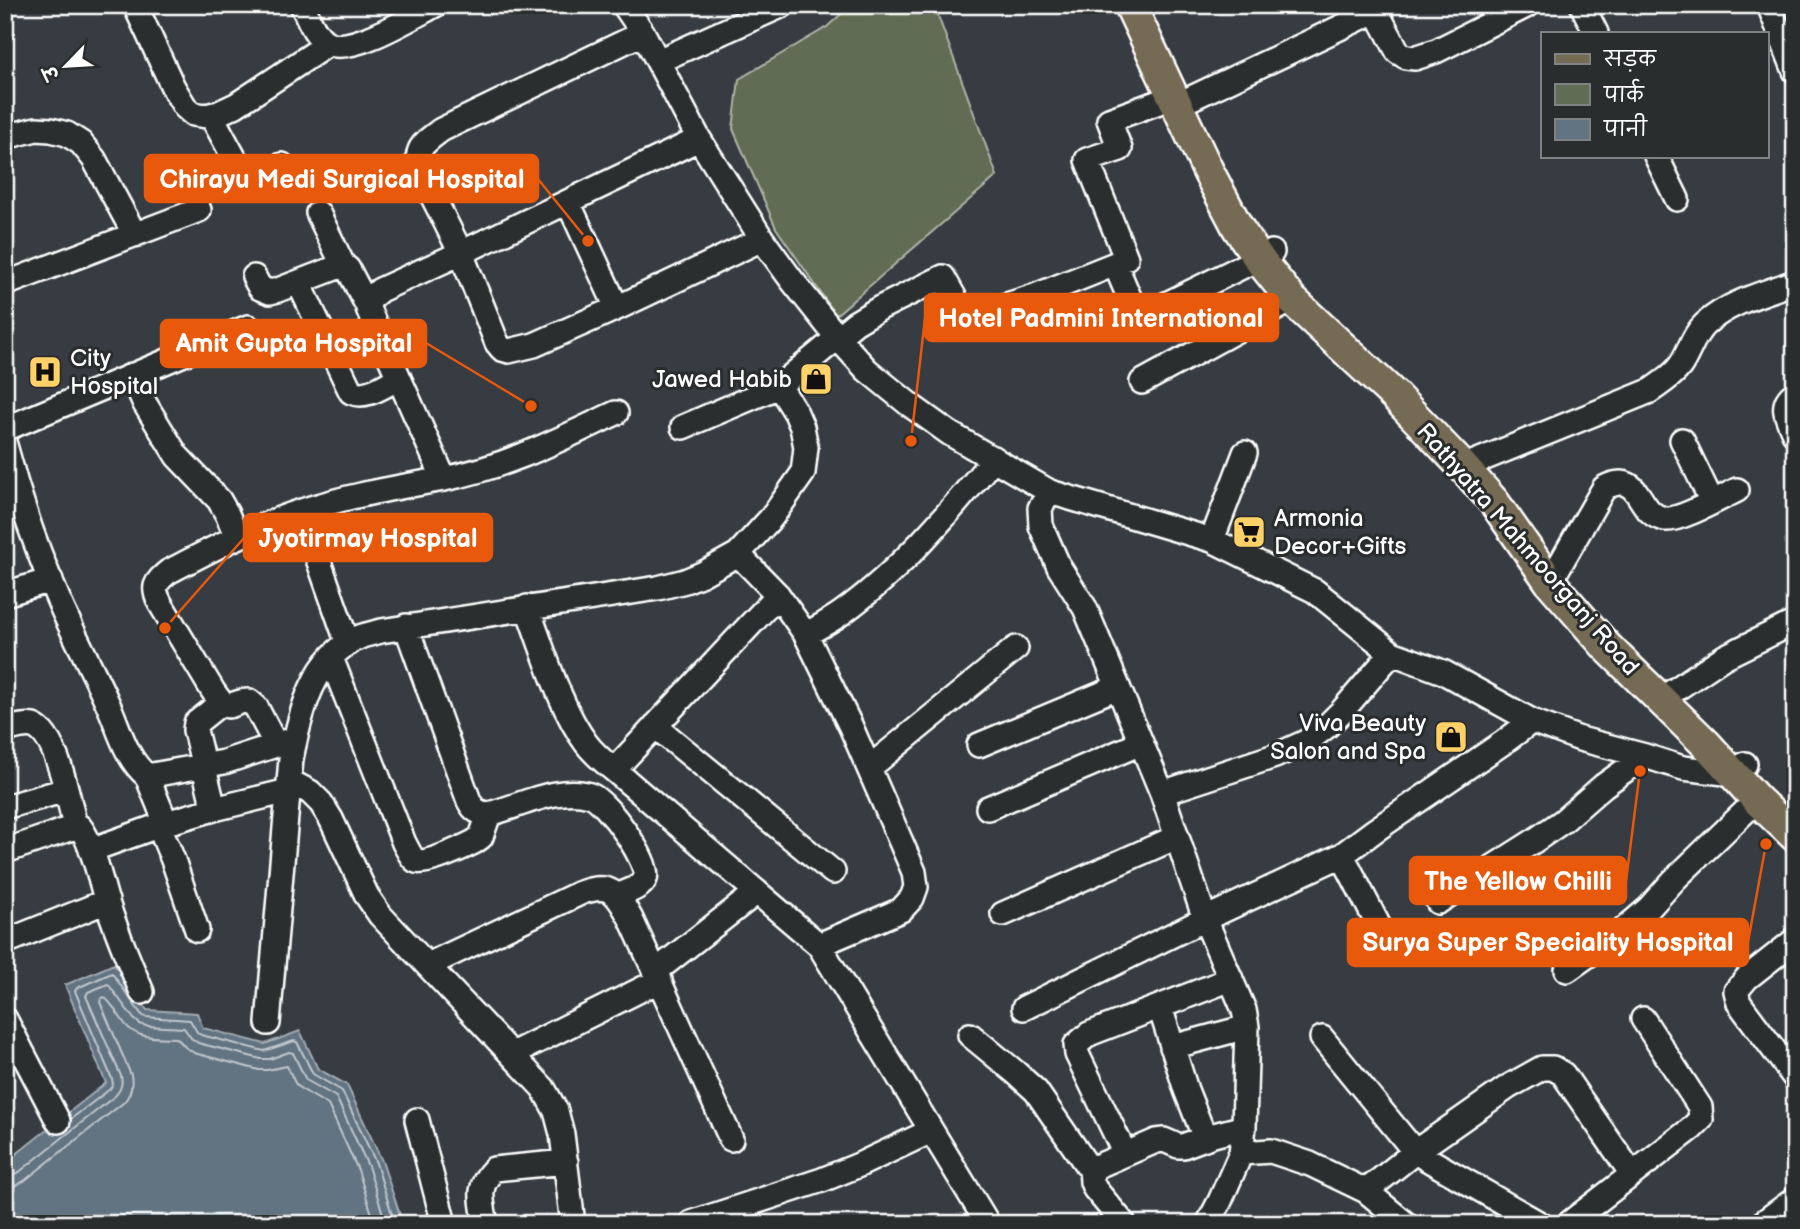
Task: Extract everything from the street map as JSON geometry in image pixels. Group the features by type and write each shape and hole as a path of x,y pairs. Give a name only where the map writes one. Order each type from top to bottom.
{"main road":[{"name":"Rathyatra Mahmoorganj Road","path":"1129,5 1180,101"},
{"name":"Rathyatra Mahmoorganj Road","path":"1146,5 1208,172 1238,228 1266,255 1279,262 1304,292 1471,464 1494,502 1606,646 1667,695 1707,745 1795,815"},
{"name":"Rathyatra Mahmoorganj Road","path":"1266,255 1292,300 1471,464"},
{"path":"1739,769 1757,800 1795,836"}],"street":[{"path":"135,5 173,87 185,107 193,114 211,115 236,105 328,44"},
{"path":"302,5 318,36 328,44 344,46 359,43 401,13 435,5"},
{"path":"624,5 658,61 699,139 762,239 837,337 867,370 949,433 1050,492 1212,540 1315,591 1392,653 1443,672 1532,721 1580,739 1683,768 1739,769"},
{"path":"658,61 783,5"},
{"path":"683,428 779,386 855,323 943,277 965,318 1035,296 1126,258 1087,160 1121,149 1109,120 1180,101 1374,8 1398,51 1406,57 1415,58 1436,51 1528,5"},
{"path":"1583,5 1596,32"},
{"path":"1769,5 1794,68"},
{"path":"642,33 442,130 421,147 417,159 419,171 461,253 497,343 502,349 509,351 534,345 762,239"},
{"path":"211,115 243,174 254,176 282,164"},
{"path":"5,137 36,129 51,130 66,134 81,143 94,159 135,235"},
{"path":"367,305 380,290 699,139"},
{"path":"1657,158 1677,199"},
{"path":"568,202 617,308"},
{"path":"5,284 199,210"},
{"path":"318,212 343,265 348,269 367,305 444,479"},
{"path":"1115,264 1138,317 1266,255"},
{"path":"254,277 260,288 270,292 343,265"},
{"path":"1471,464 1650,391 1671,377 1704,325 1718,314 1795,282"},
{"path":"299,283 351,392 359,395 368,393 399,378"},
{"path":"1142,382 1292,300"},
{"path":"5,429 248,327"},
{"path":"132,375 145,404 177,456 219,500 237,537"},
{"path":"147,776 224,762 285,742 309,691 326,664 359,637 406,626 658,588 702,574 737,554 772,517 803,473 806,447 802,427 796,412 779,386"},
{"path":"1795,394 1785,405 1795,435"},
{"path":"268,1023 290,759 285,742 249,701 241,701 234,706 221,703 160,603 155,589 159,579 237,537 301,511 354,496 475,473 520,458 616,413"},
{"path":"1682,440 1712,502"},
{"path":"5,445 10,484 58,600 130,757 147,776 197,930"},
{"path":"1212,540 1245,453"},
{"path":"806,635 842,613 908,555 994,458"},
{"path":"1554,576 1604,488 1616,482 1627,483 1637,491 1652,514 1666,519 1681,516 1737,490"},
{"path":"1050,492 1040,508 1041,526 1059,567 1085,608 1162,793 1205,919 1244,1010 1247,1027 1241,1153 1208,1224"},
{"path":"301,511 340,651 404,842 415,860 430,860 474,842 481,837 489,814"},
{"path":"737,554 778,595 806,635 851,727 914,872 916,887 912,898 901,910 819,945"},
{"path":"5,594 51,580"},
{"path":"614,770 778,595"},
{"path":"527,607 574,724 586,743 598,757 819,945 988,1224"},
{"path":"1667,695 1724,657 1795,622"},
{"path":"406,626 473,809 489,814 565,792 598,799 624,832 645,869 643,882 617,896"},
{"path":"869,768 1016,648"},
{"path":"1162,793 1275,756 1306,742 1343,710 1392,653"},
{"path":"979,745 1118,687"},
{"path":"214,809 195,730 196,723 221,703"},
{"path":"1024,1008 1342,855 1532,721"},
{"path":"655,726 833,872"},
{"path":"6,728 37,728 54,750 75,827"},
{"path":"988,808 1141,743"},
{"path":"1438,902 1563,821 1603,786 1645,756"},
{"path":"91,850 288,786 310,792 321,803 331,820 373,905 397,935 543,1088 556,1111 562,1135 573,1224"},
{"path":"5,807 66,790"},
{"path":"1567,970 1621,932 1649,908 1674,880 1757,800"},
{"path":"5,851 75,827 83,830 121,945 142,992"},
{"path":"1003,914 1177,837"},
{"path":"1342,855 1386,940"},
{"path":"428,965 591,889 604,888 612,891 631,919 658,975 731,1139"},
{"path":"512,1054 658,975 757,892"},
{"path":"5,942 107,901"},
{"path":"1795,940 1746,978 1736,991 1739,1003 1795,1078"},
{"path":"1125,1154 1077,1054 1076,1045 1089,1034 1231,979"},
{"path":"1160,1007 1186,1090 1205,1138"},
{"path":"1568,1224 1701,1119 1700,1107 1643,1018"},
{"path":"5,1019 58,1121"},
{"path":"1172,1047 1247,1027"},
{"path":"970,1035 1036,1091 1086,1164 1091,1167 1156,1141 1164,1140 1184,1146 1244,1127"},
{"path":"1322,1038 1415,1152 1540,1224"},
{"path":"1366,1191 1415,1152 1508,1087 1542,1068 1553,1068 1563,1074 1632,1174"},
{"path":"417,1120 444,1224"},
{"path":"691,1223 748,1215 931,1131"},
{"path":"1241,1153 1271,1151 1310,1164 1366,1191 1406,1224"},
{"path":"486,1224 482,1198 484,1180 494,1169 566,1162"},
{"path":"1091,1167 1095,1189 1124,1224"},
{"path":"1761,1224 1795,1199"}],"green space":[{"path":"851,5 934,5 997,176 836,315 776,228 733,129 739,79 827,27"}],"water":[{"path":"114,964 147,1010 197,1013 203,1028 265,1044 300,1031 318,1069 347,1085 382,1161 403,1224 5,1224 5,1163 106,1083 65,985"}],"place":[{"name":"Chirayu Medi Surgical Hospital","path":"588,241"},
{"name":"City Hospital","path":"45,372"},
{"name":"Jawed Habib","path":"816,379"},
{"name":"Amit Gupta Hospital","path":"531,406"},
{"name":"Hotel Padmini International","path":"911,441"},
{"name":"Armonia Decor+Gifts","path":"1249,532"},
{"name":"Jyotirmay Hospital","path":"165,628"},
{"name":"Viva Beauty Salon and Spa","path":"1451,737"},
{"name":"The Yellow Chilli","path":"1640,771"},
{"name":"Surya Super Speciality Hospital","path":"1766,844"}]}
